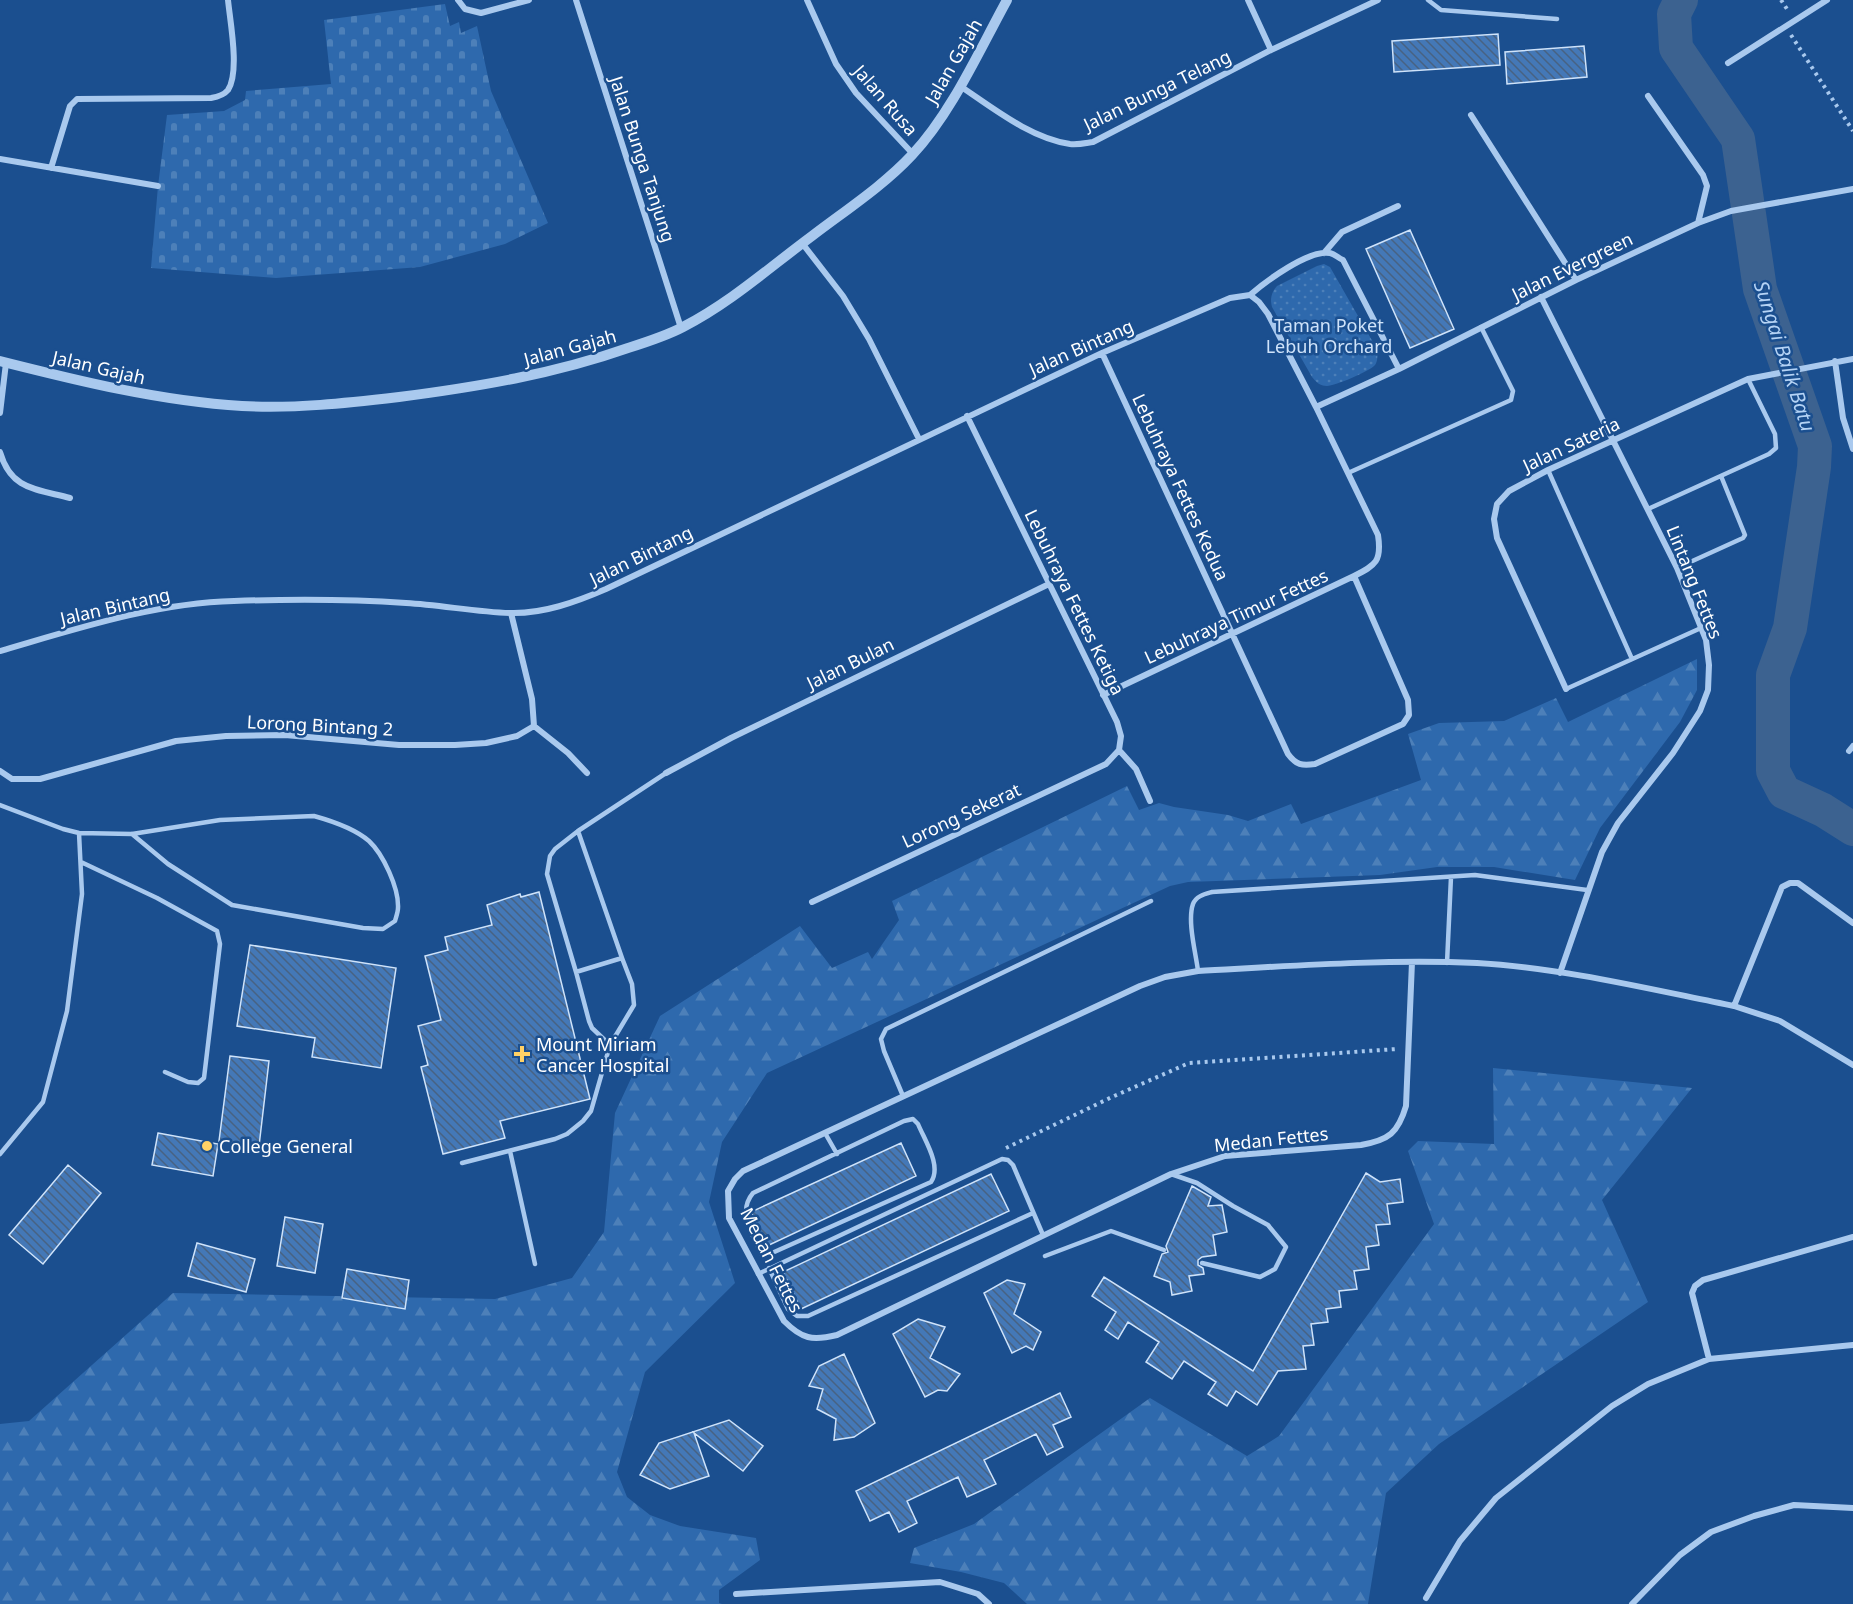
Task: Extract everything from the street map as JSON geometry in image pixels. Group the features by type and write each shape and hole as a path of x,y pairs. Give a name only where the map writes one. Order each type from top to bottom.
{"street":[{"path":"51,168 70,106 77,99 211,98 222,95 228,90 234,70 228,0"},
{"path":"458,0 465,9 481,13 529,0"},
{"name":"Jalan Bunga Tanjung","path":"576,0 681,328"},
{"name":"Jalan Rusa","path":"807,0 836,64 856,93 913,154"},
{"name":"Jalan Gajah","path":"3,362 145,395 242,406 308,406 449,391 544,374 604,357 681,328 717,307 884,180 913,154 933,129 1007,0"},
{"path":"1248,0 1271,50"},
{"name":"Jalan Bunga Telang","path":"960,85 1022,126 1050,140 1073,145 1093,142 1271,50 1378,0"},
{"path":"1728,63 1827,0"},
{"path":"1648,96 1703,175 1707,186 1698,223"},
{"path":"1471,115 1576,280"},
{"path":"0,159 158,186"},
{"name":"Jalan Evergreen","path":"1316,407 1698,223 1731,211 1853,189"},
{"path":"1324,253 1342,232 1398,206"},
{"path":"802,243 843,296 864,330 919,439"},
{"path":"1348,473 1268,314 1250,295 1266,280 1295,264 1324,253 1333,254 1342,260 1398,369"},
{"name":"Jalan Bintang","path":"0,651 157,609 231,601 321,600 407,603 511,613 545,609 596,594 1102,353 1230,298 1250,295"},
{"name":"Lintang Fettes","path":"1541,297 1677,568 1706,640 1709,665 1708,690 1700,711 1673,753 1618,823 1602,852 1560,973"},
{"name":"Lebuhraya Fettes Kedua","path":"1102,353 1288,754 1293,761 1302,766 1315,765 1403,724 1409,715 1408,700 1354,576"},
{"name":"Jalan Sateria","path":"1566,689 1497,538 1494,519 1497,504 1509,491 1548,470 1748,379 1853,359"},
{"path":"1835,361 1843,418 1853,449"},
{"path":"0,413 3,362"},
{"name":"Lebuhraya Fettes Ketiga","path":"967,416 1117,722 1121,736 1119,750"},
{"path":"0,452 4,468 13,479 29,487 70,498"},
{"name":"Lebuhraya Timur Fettes","path":"1103,695 1373,567 1378,560 1380,548 1378,535 1348,473"},
{"name":"Jalan Bulan","path":"666,773 731,738 1049,584"},
{"path":"511,613 532,699 534,726 568,753 587,773"},
{"name":"Lorong Bintang 2","path":"0,771 12,778 40,779 176,741 226,736 285,735 399,744 455,745 486,743 517,736 534,726"},
{"path":"1119,750 1136,769 1150,801"},
{"name":"Lorong Sekerat","path":"812,902 1106,764 1119,750"},
{"path":"1734,1005 1782,886 1798,883 1853,923"},
{"name":"Medan Fettes","path":"1412,962 1406,1106 1401,1122 1391,1135 1378,1142 1225,1156 1171,1174 837,1335 823,1338 810,1338 795,1332 784,1321 729,1218 728,1191 743,1171 1140,986 1198,971 1412,962 1479,963 1560,973 1734,1005 1780,1021 1853,1065"},
{"path":"1709,1359 1692,1293 1695,1286 1703,1280 1853,1237"},
{"path":"1426,1598 1460,1541 1497,1498 1612,1406 1648,1384 1709,1359 1853,1345"},
{"path":"1632,1604 1680,1555 1710,1532 1794,1505 1853,1508"},
{"path":"736,1594 940,1582 978,1594 989,1604"}],"lane":[{"path":"1428,0 1441,10 1557,19"},
{"path":"1348,473 1510,400 1513,391 1481,327"},
{"path":"1648,509 1769,454 1776,448 1775,434 1748,379"},
{"path":"1548,470 1632,659"},
{"path":"1677,568 1743,538 1745,535 1720,476"},
{"path":"1566,689 1701,628"},
{"path":"610,1045 592,1028 589,1021 547,874 550,856 555,849 578,831 666,773"},
{"path":"0,805 79,833 132,834 220,820 314,816 326,819 347,828 369,842 386,865 395,887 398,908 395,921 382,929 363,928 232,905 168,864 132,834"},
{"path":"462,1163 567,1134 583,1121 591,1111 610,1045 634,1005 632,984 578,831"},
{"path":"0,1154 43,1101 67,1011 82,894 79,833"},
{"path":"81,862 157,898 217,931 220,944 204,1078 198,1083 188,1082 165,1072"},
{"path":"1198,971 1191,919 1192,904 1197,898 1212,892 1484,876 1587,890"},
{"path":"1447,963 1451,877"},
{"path":"903,1096 884,1052 881,1039 886,1029 1151,901"},
{"path":"576,972 622,958"},
{"path":"913,1119 918,1124 936,1167 936,1175 931,1182 763,1257 745,1215 747,1200 753,1193 837,1155 904,1120 913,1119"},
{"path":"825,1133 837,1155"},
{"path":"510,1151 535,1264"},
{"path":"758,1274 1002,1159 1008,1160 1013,1165 1043,1235"},
{"path":"1171,1174 1197,1183 1268,1225 1286,1246 1275,1269 1260,1276 1203,1263"},
{"path":"769,1268 788,1310 797,1316 808,1316 1033,1213"},
{"path":"1046,1256 1111,1231 1164,1250"}],"path":[{"path":"1785,26 1853,131"},
{"path":"1005,1148 1112,1096 1189,1063 1382,1049"}],"green space":[{"path":"445,4 450,26 459,22 461,33 477,26 491,91 548,223 505,244 420,267 276,278 151,268 167,115 224,111 245,100 246,91 331,84 324,20"},
{"name":"Taman Poket Lebuh Orchard","path":"1324,264 1330,267 1378,351 1377,362 1372,368 1327,386 1318,383 1312,377 1272,307 1271,301 1277,286"},
{"path":"1697,659 1697,690 1680,722 1600,828 1575,880 1494,867 1437,867 1380,875 1188,882 1170,886 767,1073 722,1142 709,1202 735,1283 645,1372 617,1472 627,1497 650,1515 680,1526 756,1538 760,1560 719,1590 719,1603 722,1604 0,1604 0,1424 29,1421 173,1293 495,1299 572,1278 604,1232 615,1113 660,1016 800,926 832,968 868,952 872,959 899,920 892,901 1127,786 1139,810 1159,803 1228,815 1248,821 1291,804 1301,824 1421,780 1408,734 1439,723 1504,721 1556,698 1568,722"},
{"path":"1493,1068 1692,1088 1602,1200 1648,1302 1439,1444 1386,1493 1368,1604 1027,1604 1004,1583 961,1572 910,1563 914,1548 974,1524 1150,1398 1247,1456 1279,1436 1434,1224 1408,1151 1418,1141 1494,1144"}],"building":[{"path":"1498,34 1500,65 1394,72 1392,41"},
{"path":"1584,46 1587,77 1507,84 1505,52"},
{"path":"1410,230 1454,329 1410,348 1366,249"},
{"path":"539,892 590,1099 500,1121 505,1138 443,1154 421,1067 428,1065 418,1026 441,1020 425,956 448,950 445,937 492,925 487,905 520,894 521,897"},
{"path":"250,945 396,968 381,1068 312,1057 315,1038 237,1026"},
{"path":"230,1056 269,1061 259,1146 219,1141"},
{"path":"158,1133 218,1144 213,1176 152,1165"},
{"path":"901,1143 916,1176 767,1246 751,1212"},
{"path":"68,1165 101,1193 43,1264 9,1235"},
{"path":"1366,1173 1380,1182 1400,1179 1403,1202 1387,1204 1390,1224 1376,1225 1379,1245 1366,1247 1369,1269 1354,1271 1357,1289 1339,1291 1341,1307 1326,1309 1328,1322 1311,1324 1314,1345 1303,1346 1306,1369 1278,1371 1257,1405 1236,1391 1227,1406 1208,1394 1216,1382 1184,1361 1172,1379 1146,1362 1159,1342 1128,1322 1118,1339 1105,1330 1116,1312 1092,1296 1104,1277 1253,1371"},
{"path":"991,1174 1009,1211 801,1309 783,1272"},
{"path":"1192,1186 1211,1197 1208,1206 1222,1205 1227,1232 1213,1235 1216,1255 1202,1257 1198,1260 1198,1265 1203,1268 1204,1274 1189,1276 1192,1291 1172,1295 1170,1282 1154,1276 1162,1254 1168,1252 1166,1246"},
{"path":"285,1217 323,1224 315,1273 277,1266"},
{"path":"197,1243 255,1259 246,1292 188,1276"},
{"path":"347,1269 409,1280 405,1309 342,1298"},
{"path":"1007,1280 1025,1284 1014,1314 1041,1332 1033,1350 1026,1346 1012,1353 984,1293"},
{"path":"918,1319 945,1327 930,1358 960,1374 947,1391 938,1390 925,1397 893,1334"},
{"path":"844,1354 875,1423 854,1437 834,1440 836,1419 817,1409 823,1389 809,1386 819,1366"},
{"path":"1060,1393 1071,1417 1053,1425 1063,1447 1047,1455 1036,1434 984,1460 996,1484 967,1497 958,1477 907,1501 917,1523 899,1532 889,1512 870,1521 856,1491"},
{"path":"729,1420 763,1446 743,1471 694,1433 709,1476 670,1489 640,1475 659,1443"}],"waterway":[{"name":"Sungai Balik Batu","path":"1681,0 1674,14 1676,48 1738,139 1760,289 1815,446 1814,467 1790,628 1773,675 1773,771 1784,792 1823,810 1853,829"}],"place":[{"name":"Mount Miriam Cancer Hospital","path":"522,1054"},
{"name":"College General","path":"207,1146"}]}
